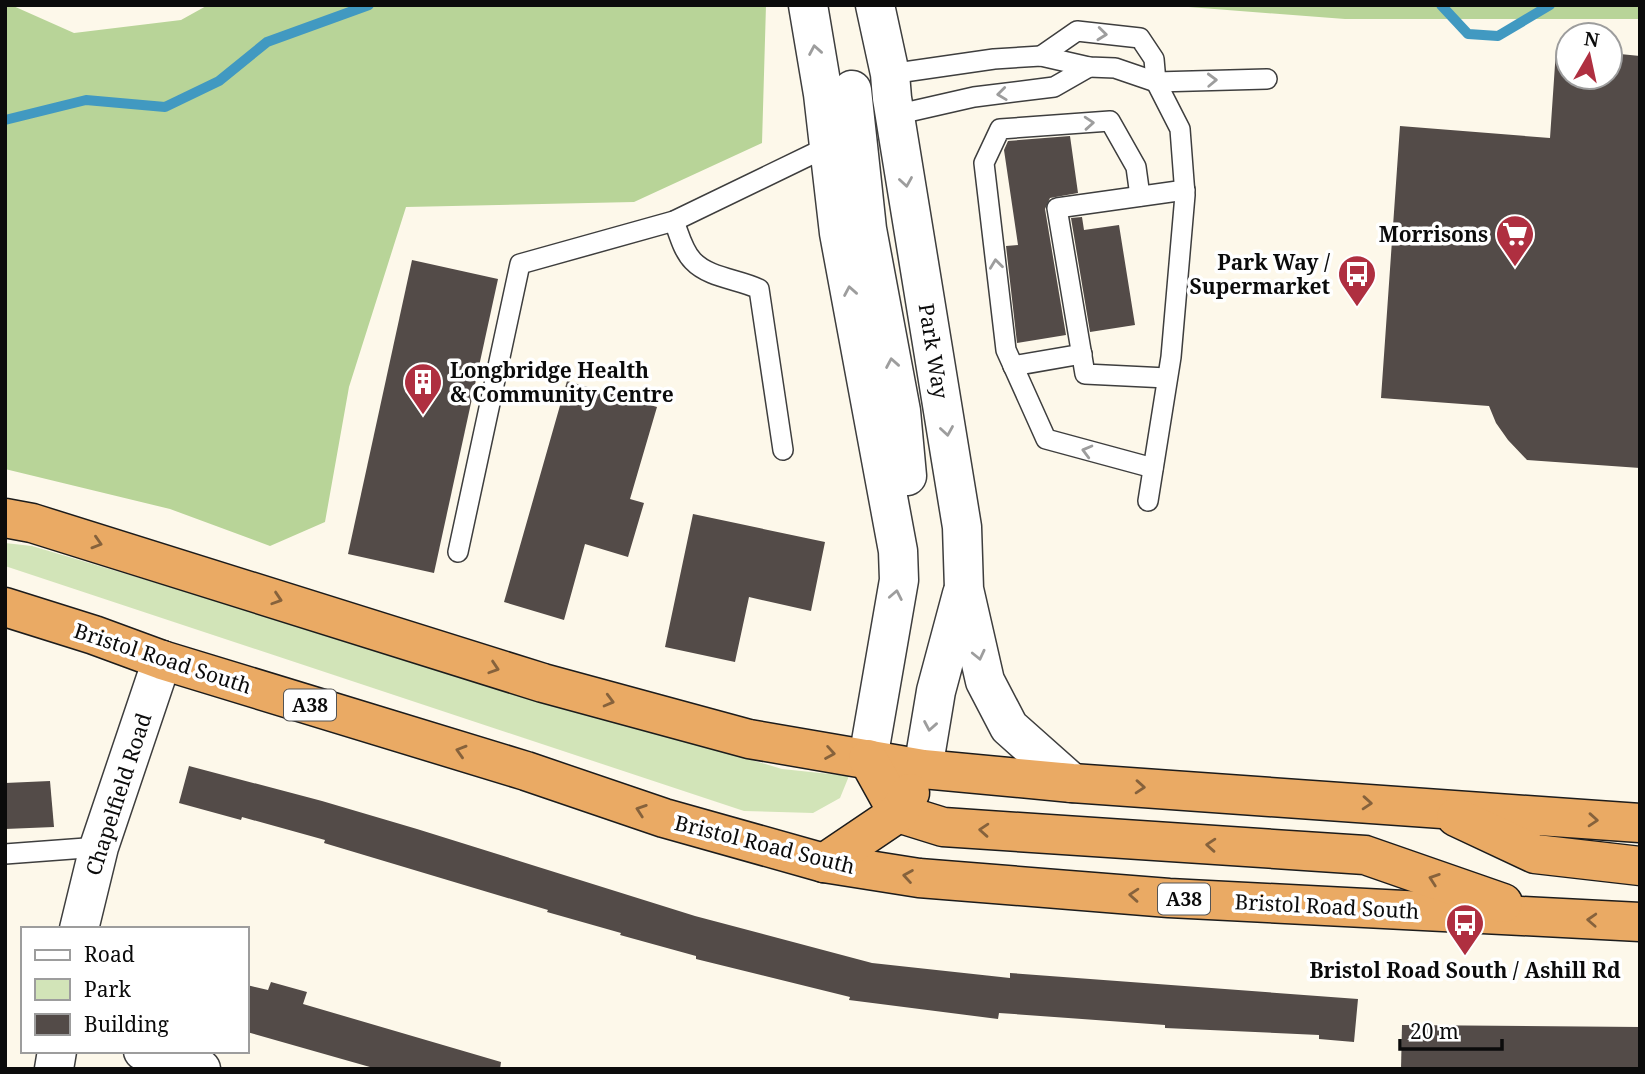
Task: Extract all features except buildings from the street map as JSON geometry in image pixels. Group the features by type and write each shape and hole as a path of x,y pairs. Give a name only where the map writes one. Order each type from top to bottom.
{"highway":[{"path":"14,517 543,683 749,739 923,769 1640,823"},
{"name":"Bristol Road South","path":"5,607 163,660 526,771 664,818 824,863 919,878 1169,898 1640,922"},
{"path":"5,624 94,635"},
{"path":"868,759 898,813 943,827 1365,855 1545,917"},
{"path":"824,863 898,813 923,769"},
{"path":"1435,807 1535,854 1640,866"}],"street":[{"name":"Park Way","path":"808,5 838,92 901,411 909,495 898,551"},
{"name":"Park Way","path":"875,5 890,74 962,527 964,589 985,681 1009,727 1072,782"},
{"path":"838,92 890,74"},
{"name":"Park Way","path":"838,92 829,146 839,233 898,551 899,580 868,759"},
{"path":"838,92 895,115"},
{"name":"Park Way","path":"923,769 936,691 964,589"},
{"name":"Chapelfield Road","path":"79,927 99,847 163,660"},
{"path":"149,1053 201,1069"}],"lane":[{"path":"1041,57 1077,31 1140,38 1154,59 1156,82 1180,129 1185,190 1167,378 1148,501"},
{"path":"890,74 994,59 1041,57 1089,67 1115,68 1156,82 1267,79"},
{"path":"895,115 975,97 1054,87 1089,67"},
{"path":"1140,196 1136,167 1110,121 1000,129 984,163 1006,351 1046,439 1153,468"},
{"path":"458,552 520,264 674,221 829,146"},
{"path":"1167,378 1085,374 1058,208 1185,190"},
{"path":"674,221 685,249 694,262 712,274 743,281 759,289 783,450"},
{"path":"1013,366 1082,354"},
{"path":"5,855 99,847"}],"green space":[{"path":"5,5 11,5 74,33 181,20 208,5 766,5 762,143 634,202 406,207 349,387 325,522 270,546 170,509 5,469"},
{"path":"1163,5 1640,5 1640,19 1345,19"},
{"path":"5,543 32,546 782,769 849,776 840,798 813,813 744,811 5,566"}],"waterway":[{"path":"5,120 86,100 165,107 219,81 267,42 369,5"},
{"path":"1441,5 1468,34 1498,36 1550,5"}],"place":[{"name":"Morrisons","path":"1515,268"},
{"name":"Park Way / Supermarket","path":"1357,308"},
{"name":"Longbridge Health & Community Centre","path":"423,416"},
{"name":"Bristol Road South / Ashill Rd","path":"1465,957"}]}
